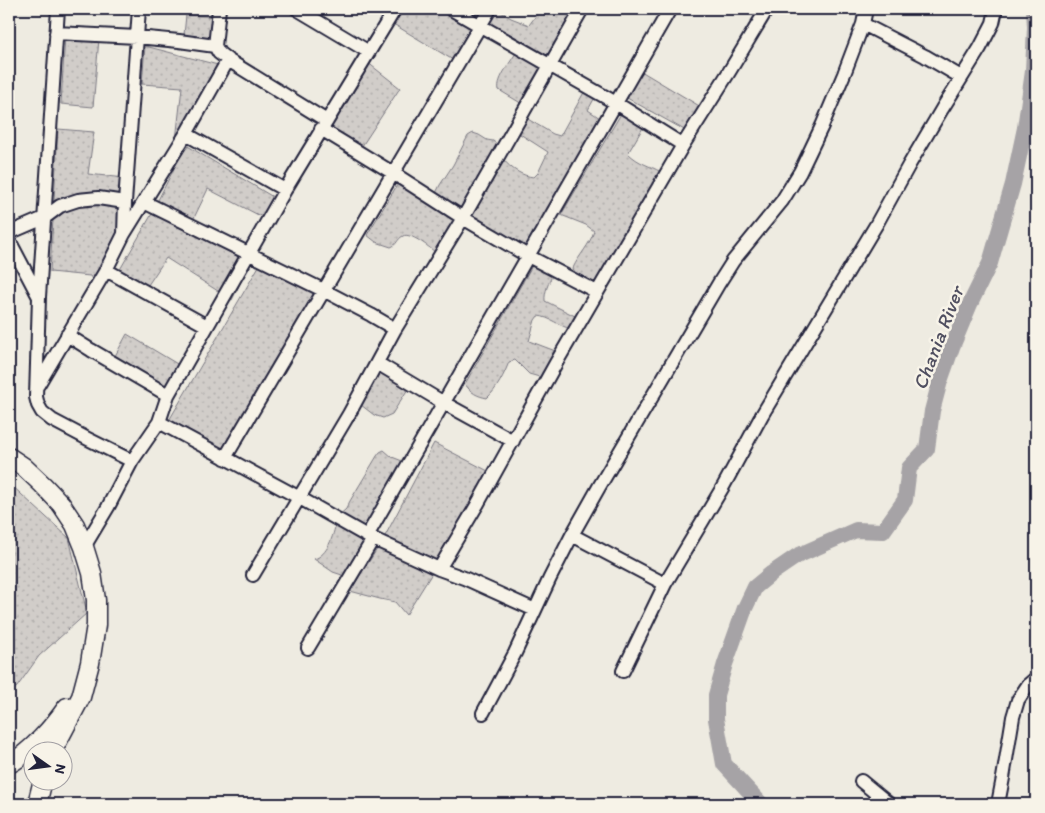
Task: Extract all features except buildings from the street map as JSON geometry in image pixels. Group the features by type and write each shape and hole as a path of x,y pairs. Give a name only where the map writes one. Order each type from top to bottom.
{"highway":[{"path":"9,458 24,467 61,504 76,525 92,573 96,600 96,625 90,663 80,697 59,740"},
{"path":"9,764 37,743 59,719 75,695 90,663"},
{"path":"37,804 40,790"}],"street":[{"path":"58,9 39,297 36,397 42,412 52,420 132,461"},
{"path":"124,234 139,9"},
{"path":"218,9 215,46 228,60 462,218 528,256 597,292"},
{"path":"297,9 369,52"},
{"path":"84,547 132,461 158,422 168,395 285,190 395,9"},
{"path":"451,9 683,145"},
{"path":"225,458 490,9"},
{"path":"253,575 349,414 395,329 462,218 582,9"},
{"path":"308,648 444,403 670,9"},
{"path":"439,569 683,145 767,9"},
{"path":"483,713 515,653 572,535 719,283 733,262 782,201 800,172 844,74 863,24 866,9"},
{"path":"623,671 666,584 724,485 762,415 988,33 993,23 995,9"},
{"path":"863,24 926,56 960,78"},
{"path":"56,33 138,37 215,46"},
{"path":"36,388 106,270 124,234 186,134 228,60"},
{"path":"186,134 285,190"},
{"path":"9,233 44,218 60,206 78,200 98,198 125,202"},
{"path":"144,202 325,291 395,329"},
{"path":"9,240 39,297"},
{"path":"106,270 208,326"},
{"path":"67,335 168,395"},
{"path":"377,363 513,441"},
{"path":"158,422 370,537 535,610"},
{"path":"572,535 666,584"},
{"path":"998,804 1013,717 1018,700 1028,685 1036,678"},
{"path":"861,781 889,804"}],"shaded area":[{"path":"398,9 444,9 478,28 458,63 390,22"},
{"path":"495,9 529,25 541,9 579,9 549,62 485,27"},
{"path":"186,15 217,17 215,39 184,35"},
{"path":"65,35 99,39 93,107 61,104"},
{"path":"145,46 218,65 175,149 182,87 142,84"},
{"path":"518,49 547,65 523,106 499,90 502,75"},
{"path":"367,62 400,88 360,149 329,131"},
{"path":"641,71 701,107 688,132 627,98"},
{"path":"588,85 599,90 588,110 606,122 531,256 467,220 503,159 521,174 534,177 538,173 548,152 520,134 519,126 526,118 553,134 560,136"},
{"path":"625,107 644,126 628,153 640,162 661,172 596,284 575,273 573,268 594,231 586,225 561,215"},
{"path":"58,129 94,132 88,174 125,178 121,247 94,282 90,276 50,272"},
{"path":"473,133 493,141 502,148 463,217 433,199 468,136"},
{"path":"186,145 283,203 270,221 208,189 192,222 157,202"},
{"path":"399,182 460,221 435,252 406,235 391,247 376,242 367,235"},
{"path":"153,212 250,263 232,300 166,258 146,288 118,273"},
{"path":"533,264 553,274 548,284 545,301 577,317 571,329 538,316 535,320 529,341 558,352 543,378 529,374 515,360 509,362 500,382 487,398 477,395 465,384"},
{"path":"259,266 323,297 223,459 164,429"},
{"path":"127,334 189,371 170,403 109,367"},
{"path":"378,371 408,389 392,414 383,418 374,415 361,405"},
{"path":"434,443 490,472 436,563 383,540"},
{"path":"384,450 392,457 415,466 374,537 336,518 346,509 377,456"},
{"path":"9,483 69,538 87,613 39,656 17,687 9,692"},
{"path":"336,523 372,541 329,602 342,575 333,572 314,559 323,554 331,539"},
{"path":"379,546 434,570 406,615 395,602 350,591"}],"waterway":[{"name":"Chania River","path":"761,804 724,764 716,719 716,695 725,664 745,608 755,587 797,556 856,530 883,531 905,500 909,468 927,449 932,411 940,381 970,304 990,263 1013,184 1025,128 1033,71 1034,9"}]}
